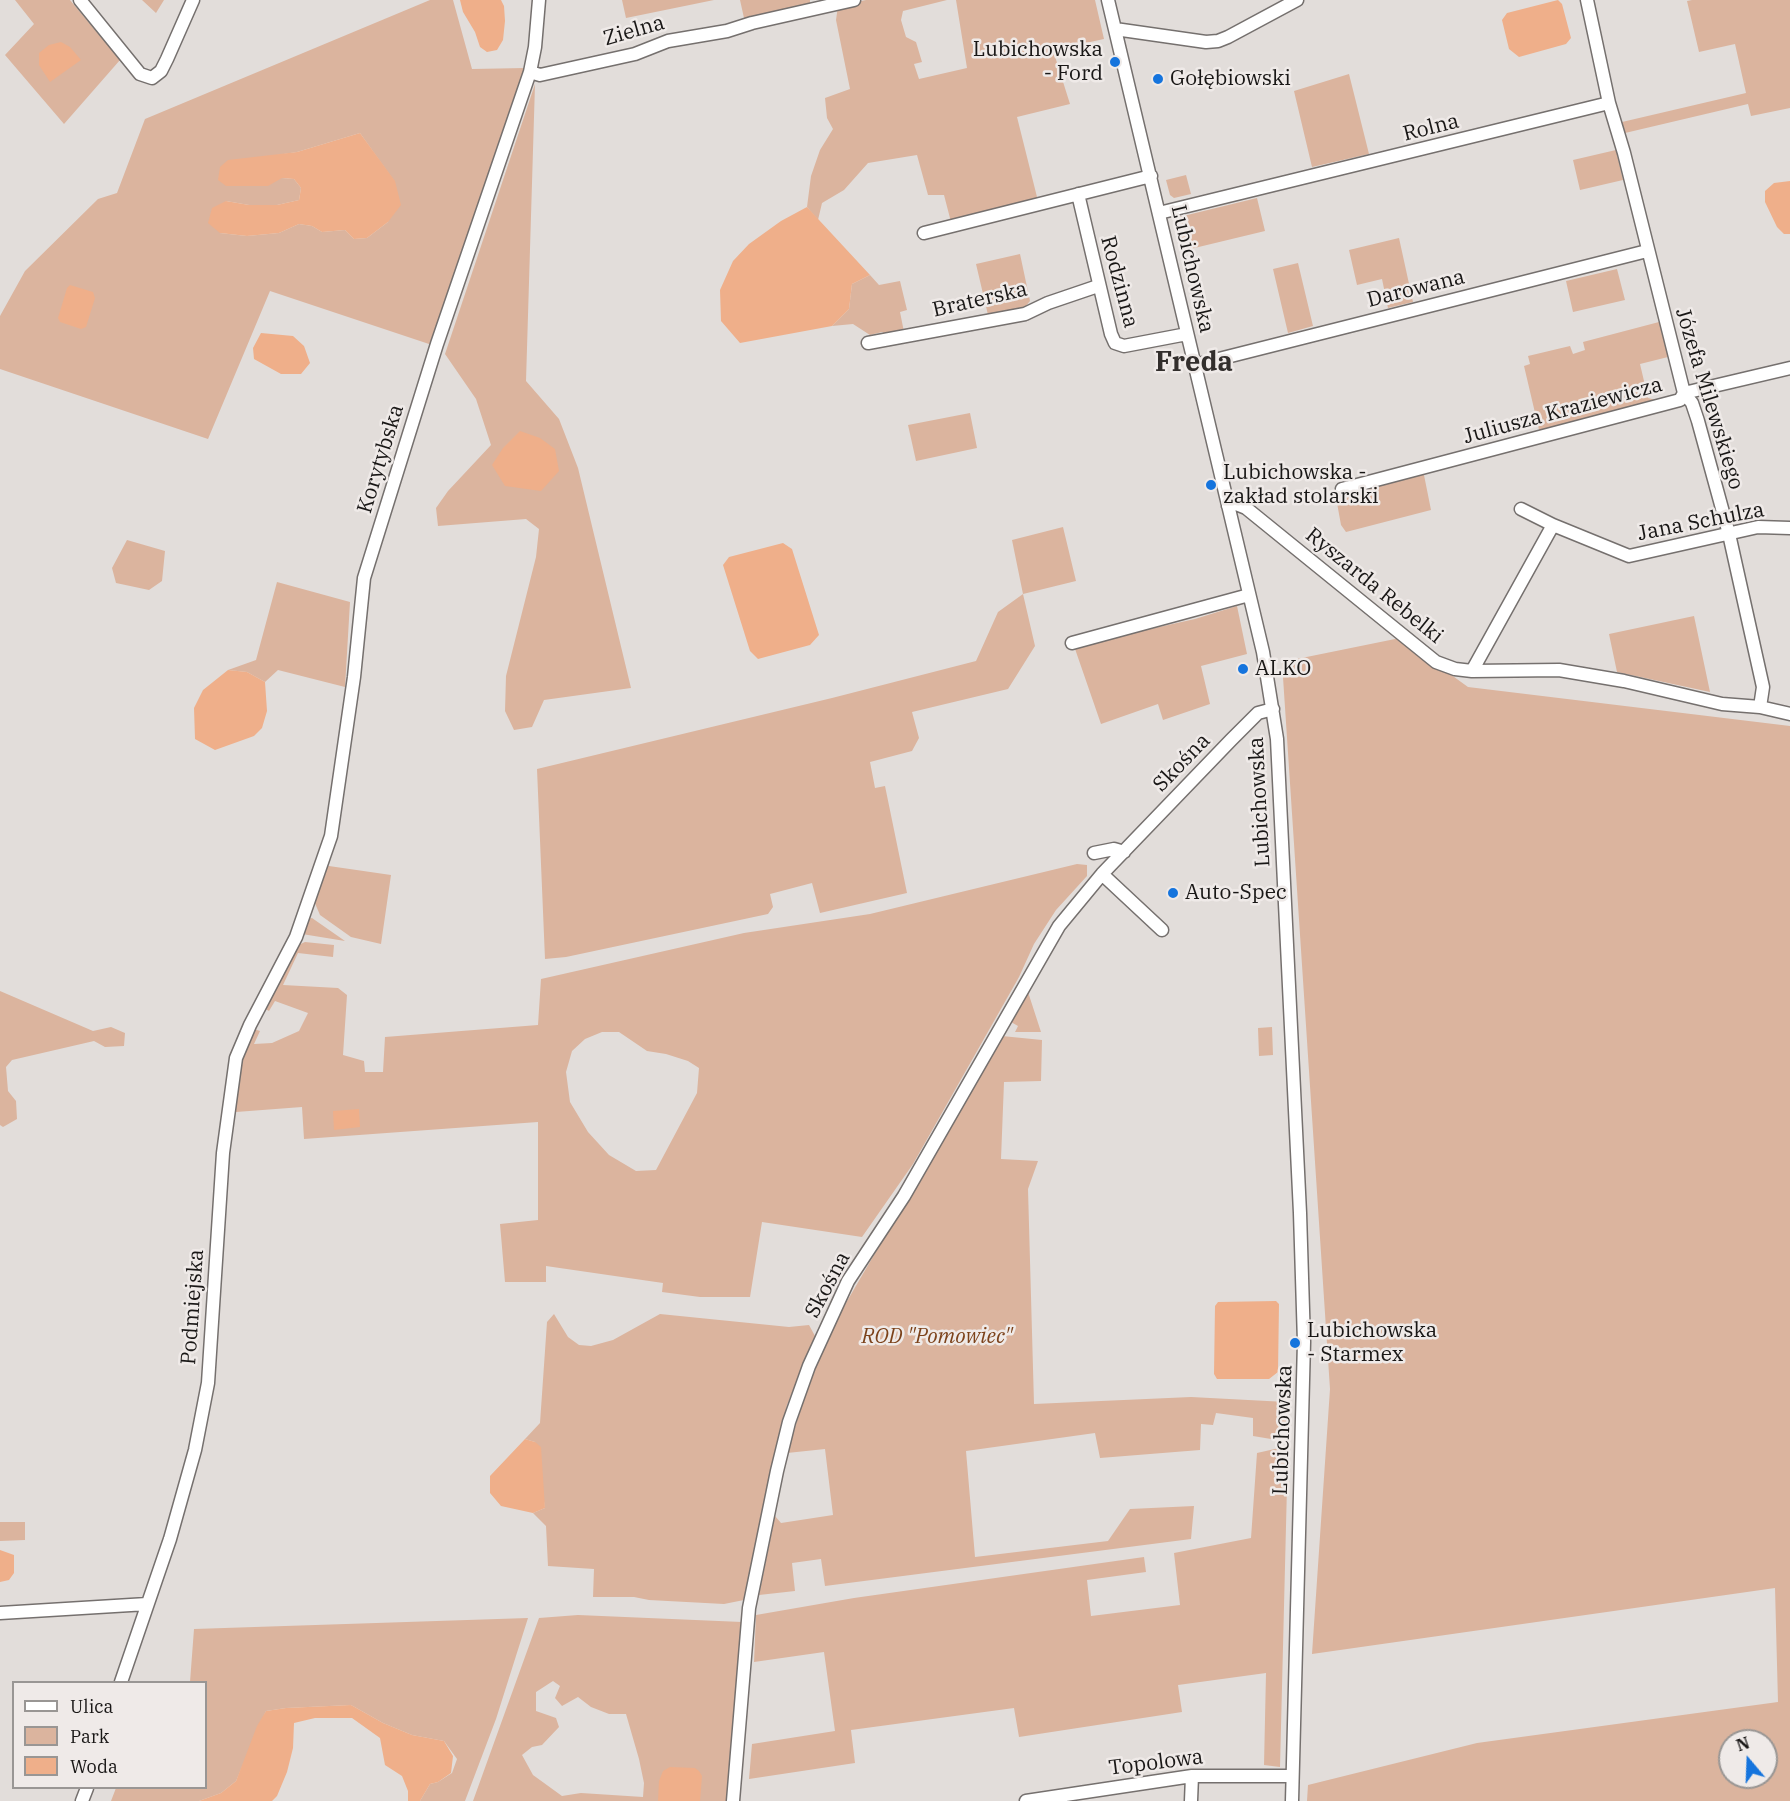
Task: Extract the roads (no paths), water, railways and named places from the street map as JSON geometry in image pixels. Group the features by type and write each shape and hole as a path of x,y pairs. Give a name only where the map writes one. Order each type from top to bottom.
{"street":[{"path":"80,0 140,74 152,78 161,72 193,0"},
{"name":"Korytybska","path":"296,937 330,836 354,677 364,578 437,344 530,72 535,47 539,0"},
{"name":"Zielna","path":"530,72 540,75 634,54 668,41 727,32 752,23 854,0"},
{"name":"Lubichowska","path":"1108,0 1263,652 1277,739 1300,1204 1304,1342 1292,1801"},
{"path":"1115,29 1206,42 1218,41 1297,0"},
{"path":"1587,0 1609,103"},
{"name":"Rolna","path":"1159,213 1609,103"},
{"name":"Józefa Milewskiego","path":"1609,103 1624,153 1684,393 1692,403 1698,421 1729,534 1763,687 1760,707"},
{"path":"924,233 1151,176"},
{"name":"Rodzinna","path":"1078,194 1098,286 1115,343 1124,346 1187,334"},
{"name":"Darowana","path":"1195,364 1647,251"},
{"name":"Braterska","path":"868,343 1025,314 1048,303 1098,286"},
{"name":"Juliusza Kraziewicza","path":"1342,489 1680,400 1684,393 1790,368"},
{"name":"Ryszarda Rebelki","path":"1228,506 1236,504 1246,508 1436,662 1472,672 1559,670 1624,681 1722,704 1760,707 1790,714"},
{"name":"Jana Schulza","path":"1521,509 1553,525 1629,556 1758,527 1790,528"},
{"path":"1472,672 1553,525"},
{"path":"1072,643 1098,634 1249,595"},
{"name":"Skośna","path":"733,1801 749,1608 789,1422 809,1366 848,1281 904,1196 1059,926 1102,874 1258,713 1273,709"},
{"path":"1094,854 1114,849 1124,852"},
{"path":"1102,874 1162,930"},
{"name":"Podmiejska","path":"122,1681 170,1539 195,1450 207,1383 223,1153 236,1058 250,1025 296,937"},
{"path":"0,1613 147,1604"},
{"path":"1191,1801 1192,1776"},
{"name":"Topolowa","path":"1027,1801 1192,1776 1293,1776"},
{"path":"1110,1788 1110,1801"}],"water":[{"path":"460,0 501,0 504,6 505,21 503,40 497,50 487,52 480,47 475,32 463,12"},
{"path":"1558,0 1562,4 1571,38 1566,44 1519,57 1509,49 1502,20 1507,13"},
{"path":"61,42 70,47 81,60 50,82 39,65 39,53 49,45"},
{"path":"360,133 395,181 401,205 388,222 367,238 354,239 345,230 322,232 312,226 299,224 279,233 247,236 220,233 208,223 212,208 226,201 249,205 277,205 299,200 301,188 294,179 282,178 268,186 226,186 218,180 220,167 228,160 297,152"},
{"path":"1790,181 1790,234 1784,234 1777,227 1765,202 1765,191 1774,183"},
{"path":"807,207 870,275 852,284 849,309 832,326 740,343 721,321 720,290 733,261 749,244 781,221"},
{"path":"70,285 93,292 95,298 86,327 81,329 60,322 58,318"},
{"path":"261,333 293,336 304,346 310,363 301,374 281,374 254,359 253,348"},
{"path":"520,431 540,438 555,449 559,471 541,491 505,486 492,465 503,448"},
{"path":"783,543 792,549 819,635 810,645 758,659 750,651 723,565 729,557"},
{"path":"228,670 247,672 265,682 267,711 262,728 254,736 215,750 195,739 194,708 203,690"},
{"path":"359,1109 360,1127 334,1130 333,1111"},
{"path":"1276,1301 1279,1304 1278,1372 1269,1379 1217,1379 1214,1374 1215,1306 1218,1302"},
{"path":"525,1439 541,1447 545,1508 533,1513 501,1506 490,1493 490,1476"},
{"path":"0,1550 14,1555 14,1573 9,1580 0,1582"},
{"path":"351,1705 383,1723 412,1735 444,1741 453,1756 451,1773 438,1782 430,1784 420,1801 408,1801 408,1791 402,1776 385,1765 380,1738 352,1718 315,1718 294,1723 293,1748 287,1772 277,1796 272,1801 199,1801 221,1793 236,1781 257,1726 266,1711"},
{"path":"670,1767 695,1768 699,1771 702,1776 700,1801 658,1801 659,1781 663,1771"}],"place":[{"name":"Lubichowska - Ford","path":"1115,62"},
{"name":"Gołębiowski","path":"1158,79"},
{"name":"Lubichowska - zakład stolarski","path":"1211,485"},
{"name":"ALKO","path":"1243,669"},
{"name":"Auto-Spec","path":"1173,893"},
{"name":"Lubichowska - Starmex","path":"1295,1343"}],"district":[{"name":"Freda","path":"1194,363"}],"park label":[{"name":"ROD \"Pomowiec\"","path":"937,1337"}]}
